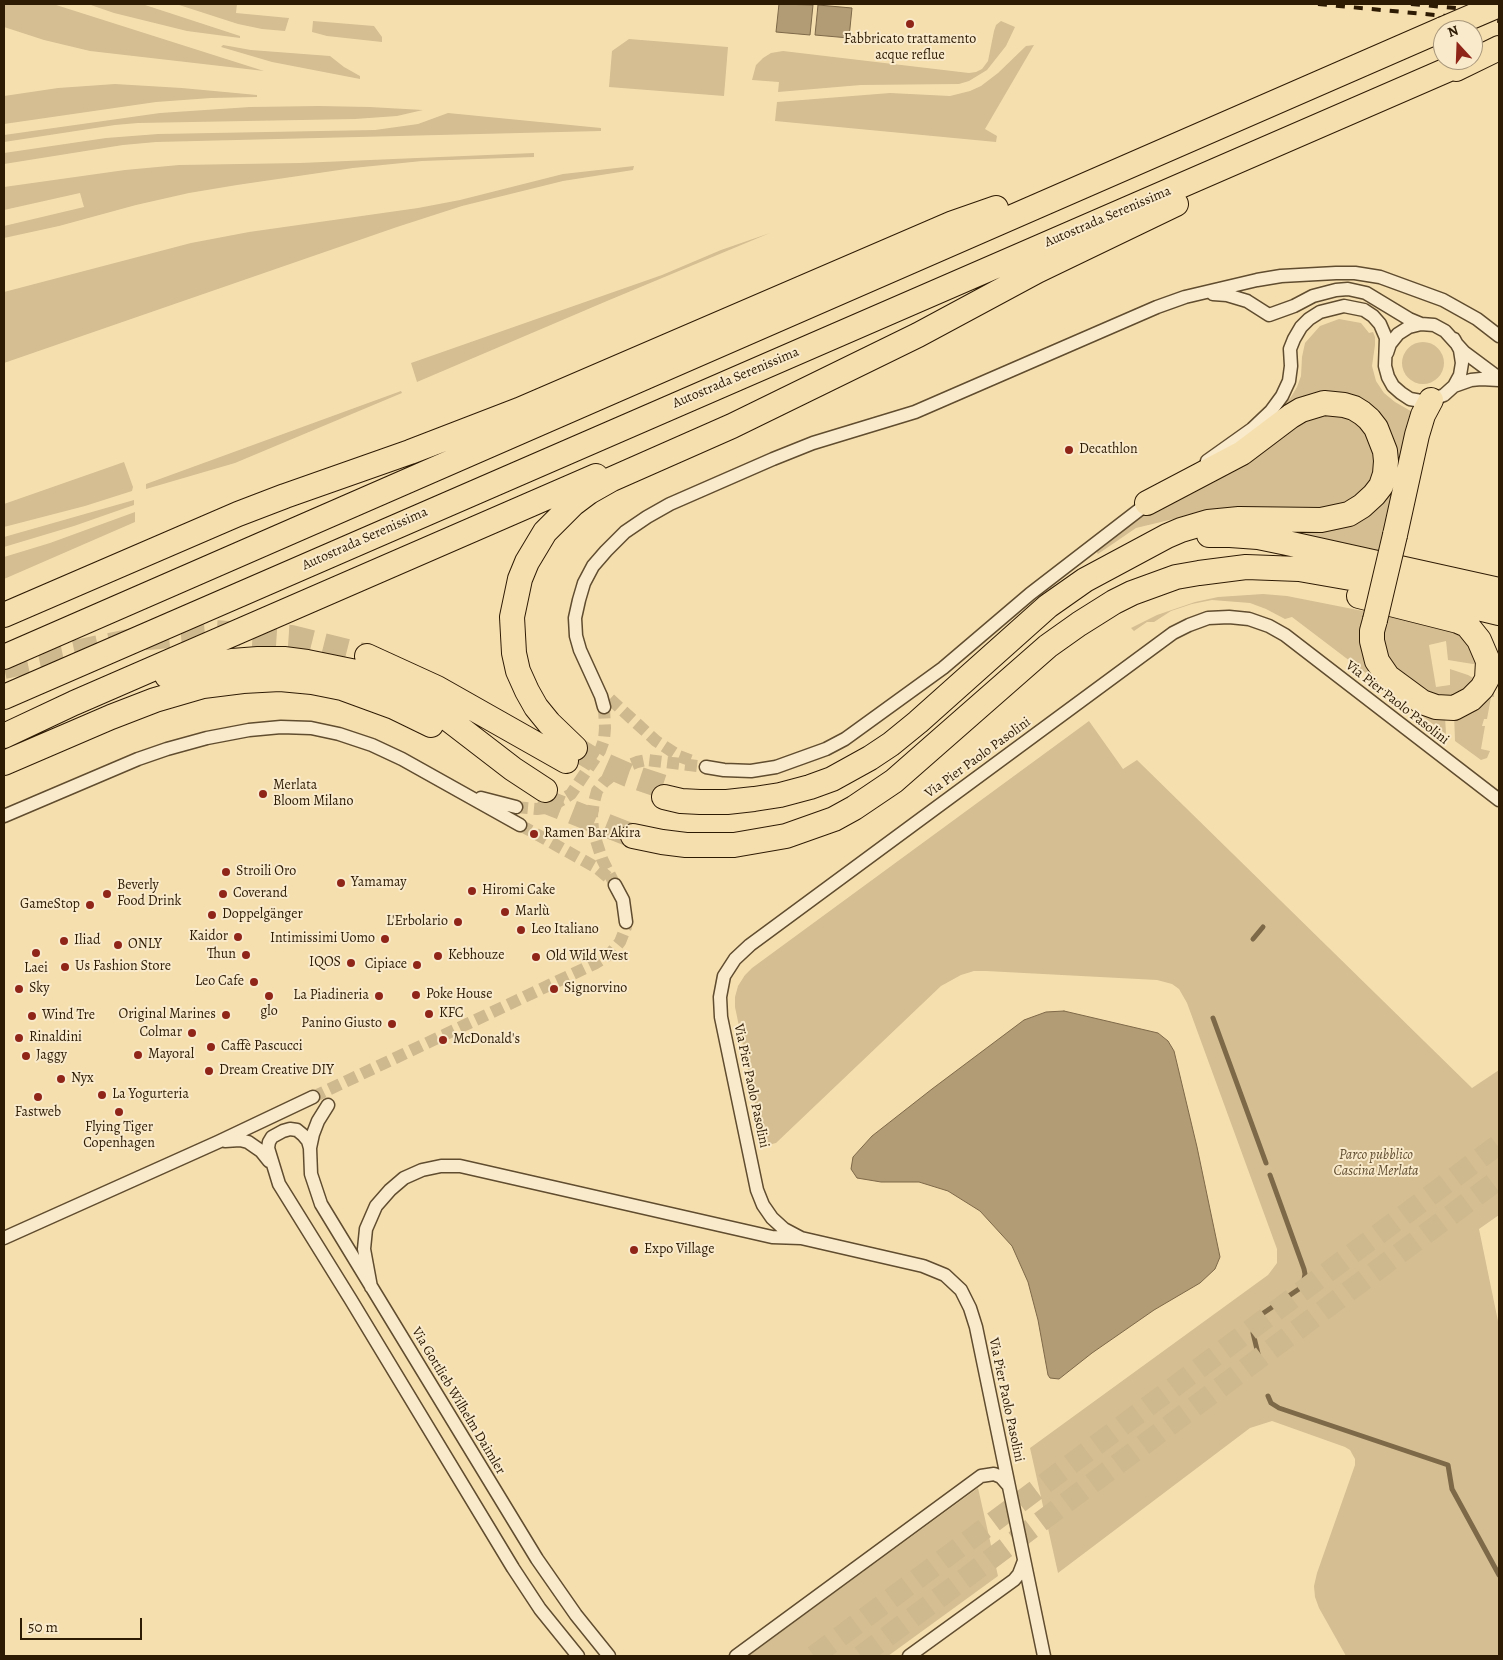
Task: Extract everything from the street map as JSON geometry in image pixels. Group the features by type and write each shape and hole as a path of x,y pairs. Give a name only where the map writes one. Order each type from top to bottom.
{"highway":[{"path":"1463,20 1499,4"},
{"path":"4,657 1433,33"},
{"path":"367,656 571,754 555,730 536,707 518,670 514,654 512,617 518,588 527,562 546,532 573,504 612,479 732,426 918,335 1037,271 1499,48"},
{"name":"Autostrada Serenissima","path":"1483,54 1499,48"},
{"name":"Autostrada Serenissima","path":"4,697 1446,70"},
{"path":"4,615 238,514 294,492 427,446 519,410 953,223 1160,152"},
{"path":"4,736 74,703 918,335"},
{"path":"1264,568 1327,588 1458,621 1467,625 1479,640 1488,661 1487,679 1482,688 1471,699 1454,708 1436,707 1422,702 1388,677 1378,661 1372,641 1372,631 1375,620 1395,535 1417,435 1423,415 1431,400"},
{"path":"669,793 754,799 780,795 832,779 870,758 918,722 1048,606 1084,580 1167,536 1208,522 1239,519 1321,520 1349,514 1362,506 1381,486 1385,474 1385,451 1376,428 1362,413 1344,405 1324,403 1296,413 1242,453 1147,503"},
{"path":"1125,559 1175,541 1204,536 1258,537 1499,590"},
{"path":"634,836 686,845 734,845 786,836 834,819 894,781 1048,646 1079,624 1114,602 1147,587 1176,577 1222,569 1299,569 1330,574 1499,613"},
{"path":"4,742 173,673 232,661 284,659 356,672 400,690 448,719 513,769 542,795 446,734 394,707 342,688 312,682 280,679 243,680 204,686 155,700 110,717 4,763"}],"street":[{"path":"607,703 601,696 587,666 576,636 575,618 584,583 593,566 625,532 647,517 670,504 805,446 916,412 1157,307 1186,297 1281,276 1314,273 1355,273 1380,277 1443,300 1477,320 1499,336"},
{"path":"1186,297 1208,294 1227,295 1247,301 1269,315 1336,290 1366,293 1400,314 1421,324 1434,326 1445,331 1470,356 1499,379"},
{"path":"706,767 750,771 776,767 826,749 845,739 943,668 1030,594 1147,503 1252,428 1271,412 1289,381 1291,366 1290,349 1294,338 1309,319 1320,312 1344,306 1364,310 1373,316 1384,331 1386,338 1385,366 1388,377 1393,386 1410,399 1420,401 1431,400 1444,395 1454,386 1460,375 1462,363 1460,350 1454,339"},
{"path":"1386,356 1390,344 1398,334 1409,327 1421,324"},
{"path":"1454,386 1481,378 1499,379"},
{"name":"Via Pier Paolo Pasolini","path":"801,1238 784,1230 772,1218 763,1205 757,1190 722,1017 720,997 724,976 735,958 758,939 1173,633 1208,618 1249,619 1269,626 1285,635 1498,797"},
{"path":"4,816 138,759 167,749 249,730 280,727 311,728 339,734 372,745 402,759 520,825"},
{"path":"461,792 516,807"},
{"path":"615,885 622,900 626,922"},
{"path":"4,1238 218,1142 313,1097"},
{"name":"Via Gottlieb Wilhelm Daimler","path":"328,1104 318,1121 310,1148 311,1174 321,1204 537,1559 576,1615 609,1656"},
{"path":"310,1148 308,1141 297,1130 290,1129 277,1133 269,1142 268,1148 279,1184 513,1568 540,1610 578,1656"},
{"path":"218,1142 240,1140 254,1145 267,1157 275,1172"},
{"name":"Via Pier Paolo Pasolini","path":"370,1287 364,1249 366,1229 376,1206 404,1178 422,1170 441,1166 460,1166 772,1237 801,1238 923,1266 945,1275 961,1290 970,1308 976,1328 1044,1656"},
{"path":"736,1656 981,1476 994,1474 1001,1477 1008,1485"},
{"path":"909,1656 1014,1580 1019,1574 1024,1561"}],"green space":[{"path":"4,4 53,4 264,71 90,51 44,40 4,27"},
{"path":"88,4 142,4 240,36 240,38 187,31 114,13"},
{"path":"176,4 237,4 236,13 289,18 285,31 262,29 238,24"},
{"path":"313,21 374,26 382,37 382,42 327,36 312,32"},
{"path":"1001,21 1015,27 1006,46 987,70 969,81 959,84 861,85 778,92 779,82 752,80 756,65 763,58 771,53 783,51 969,73 976,72 982,69 988,61 994,31 996,25"},
{"path":"629,39 728,47 724,96 609,87 612,51"},
{"path":"223,45 251,50 330,56 360,76 360,79 272,62 221,47"},
{"path":"1034,45 985,129 997,136 996,142 775,121 777,102 890,93 950,96 970,91 981,86 998,73 1026,46"},
{"path":"115,84 182,88 257,95 257,97 156,102 4,124 4,96 58,88"},
{"path":"319,106 423,110 397,116 355,119 138,123 4,142 4,135 160,113 250,107"},
{"path":"448,113 601,128 601,131 156,142 123,145 4,164 4,153 106,138 158,134 375,130 418,124"},
{"path":"534,153 534,157 422,161 353,168 237,185 136,205 59,226 4,238 4,226 84,207 80,193 4,210 4,187 125,170 179,165 300,163"},
{"path":"634,166 633,170 563,181 462,206 4,363 4,292 191,243 249,232 418,208 460,200 563,174"},
{"path":"770,233 417,382 411,363 662,275 721,250"},
{"path":"1339,319 1361,323 1369,333 1373,332 1375,345 1372,366 1376,381 1384,393 1416,414 1383,553 1284,531 1385,494 1366,406 1274,415 1291,397 1297,387 1301,376 1305,343 1320,326"},
{"path":"1427,342 1435,345 1441,351 1444,363 1441,375 1435,381 1419,384 1411,381 1405,375 1402,359 1405,351 1411,345"},
{"path":"401,391 402,393 235,463 146,489 146,484"},
{"path":"1322,413 1344,415 1365,431 1376,458 1371,484 1347,503 1335,508 1186,516 1136,528 1098,554 1095,550 1142,515 1280,433"},
{"path":"124,462 133,487 132,491 85,506 4,527 4,504"},
{"path":"134,500 134,505 74,526 4,547 4,537"},
{"path":"135,512 135,522 4,579 4,557 50,543"},
{"path":"1263,594 1287,596 1368,612 1365,639 1445,716 1446,734 1292,617 1285,619 1250,603 1212,600 1171,611 1154,622 1147,622 1134,631 1131,628 1157,615 1195,602 1218,597"},
{"path":"1384,615 1437,628 1455,625 1480,663 1473,664 1448,660 1446,641 1429,645 1436,687 1450,685 1450,669 1475,679 1472,688 1440,701 1412,686 1382,653"},
{"path":"1491,690 1494,693 1494,697 1491,697 1487,719 1484,719 1482,726 1485,726 1481,749 1490,751 1487,758 1481,760 1455,741 1454,714"},
{"name":"Parco pubblico Cascina Merlata","path":"1089,721 1123,769 1137,760 1472,1088 1499,1070 1499,1215 1479,1229 1499,1326 1499,1656 1346,1656 1319,1608 1314,1586 1355,1465 1355,1459 1350,1450 1345,1447 1272,1421 1250,1428 1058,1573 1030,1448 1268,1275 1277,1263 1277,1249 1187,1003 1179,989 1172,984 1157,980 986,971 974,971 961,975 941,986 776,1143 764,1146 735,1007 738,986 745,975"},
{"path":"978,1488 998,1576 888,1656 748,1656"}],"shaded area":[{"path":"779,4 813,5 810,35 776,32"},
{"path":"818,5 852,8 849,38 815,35"},
{"path":"1064,1011 1158,1033 1168,1041 1174,1051 1197,1147 1220,1257 1215,1269 1200,1283 1154,1310 1092,1353 1059,1379 1050,1378 1048,1375 1038,1320 1028,1282 1012,1246 980,1211 948,1191 919,1182 881,1182 857,1178 851,1169 853,1157 872,1136 1024,1020 1046,1012"}],"waterway":[{"path":"1253,939 1263,927"},
{"path":"1213,1018 1266,1163"},
{"path":"1261,1366 1253,1333 1256,1320 1299,1289 1305,1274 1270,1175"},
{"path":"1268,1396 1271,1403 1279,1408 1448,1465 1452,1489 1499,1575"}],"tunnel":[{"path":"4,667 138,639 214,632 291,637 367,656"},
{"path":"610,699 656,741 679,756 692,761"},
{"path":"516,807 545,808 571,794 600,751 604,740 604,707"},
{"path":"575,748 596,761 628,775 673,790"},
{"path":"615,885 602,859 593,831 592,815 597,791 604,782 620,769 637,762 647,760 706,767"},
{"path":"539,799 633,836"},
{"path":"520,825 597,868 610,879"},
{"path":"313,1097 596,963 610,954 620,942 626,922"},
{"path":"814,1656 1499,1144"},
{"path":"861,1656 1499,1179"}],"railway":[{"path":"1318,4 1499,21"},
{"path":"1411,4 1499,12"}],"place":[{"name":"Fabbricato trattamento acque reflue","path":"910,24"},
{"name":"Decathlon","path":"1069,450"},
{"name":"Merlata Bloom Milano","path":"263,794"},
{"name":"Ramen Bar Akira","path":"534,834"},
{"name":"Stroili Oro","path":"226,872"},
{"name":"Yamamay","path":"341,883"},
{"name":"Hiromi Cake","path":"472,891"},
{"name":"Beverly Food Drink","path":"107,894"},
{"name":"Coverand","path":"223,894"},
{"name":"GameStop","path":"90,905"},
{"name":"Marlù","path":"505,912"},
{"name":"Doppelgänger","path":"212,915"},
{"name":"L'Erbolario","path":"458,922"},
{"name":"Leo Italiano","path":"521,930"},
{"name":"Kaidor","path":"238,937"},
{"name":"Intimissimi Uomo","path":"385,939"},
{"name":"Iliad","path":"64,941"},
{"name":"ONLY","path":"118,945"},
{"name":"Laei","path":"36,953"},
{"name":"Thun","path":"246,955"},
{"name":"Kebhouze","path":"438,956"},
{"name":"Old Wild West","path":"536,957"},
{"name":"IQOS","path":"351,963"},
{"name":"Cipiace","path":"417,965"},
{"name":"Us Fashion Store","path":"65,967"},
{"name":"Leo Cafe","path":"254,982"},
{"name":"Sky","path":"19,989"},
{"name":"Signorvino","path":"554,989"},
{"name":"Poke House","path":"416,995"},
{"name":"glo","path":"269,996"},
{"name":"La Piadineria","path":"379,996"},
{"name":"KFC","path":"429,1014"},
{"name":"Original Marines","path":"226,1015"},
{"name":"Wind Tre","path":"32,1016"},
{"name":"Panino Giusto","path":"392,1024"},
{"name":"Colmar","path":"192,1033"},
{"name":"Rinaldini","path":"19,1038"},
{"name":"McDonald's","path":"443,1040"},
{"name":"Caffè Pascucci","path":"211,1047"},
{"name":"Mayoral","path":"138,1055"},
{"name":"Jaggy","path":"26,1056"},
{"name":"Dream Creative DIY","path":"209,1071"},
{"name":"Nyx","path":"61,1079"},
{"name":"La Yogurteria","path":"102,1095"},
{"name":"Fastweb","path":"38,1097"},
{"name":"Flying Tiger Copenhagen","path":"119,1112"},
{"name":"Expo Village","path":"634,1250"}]}
